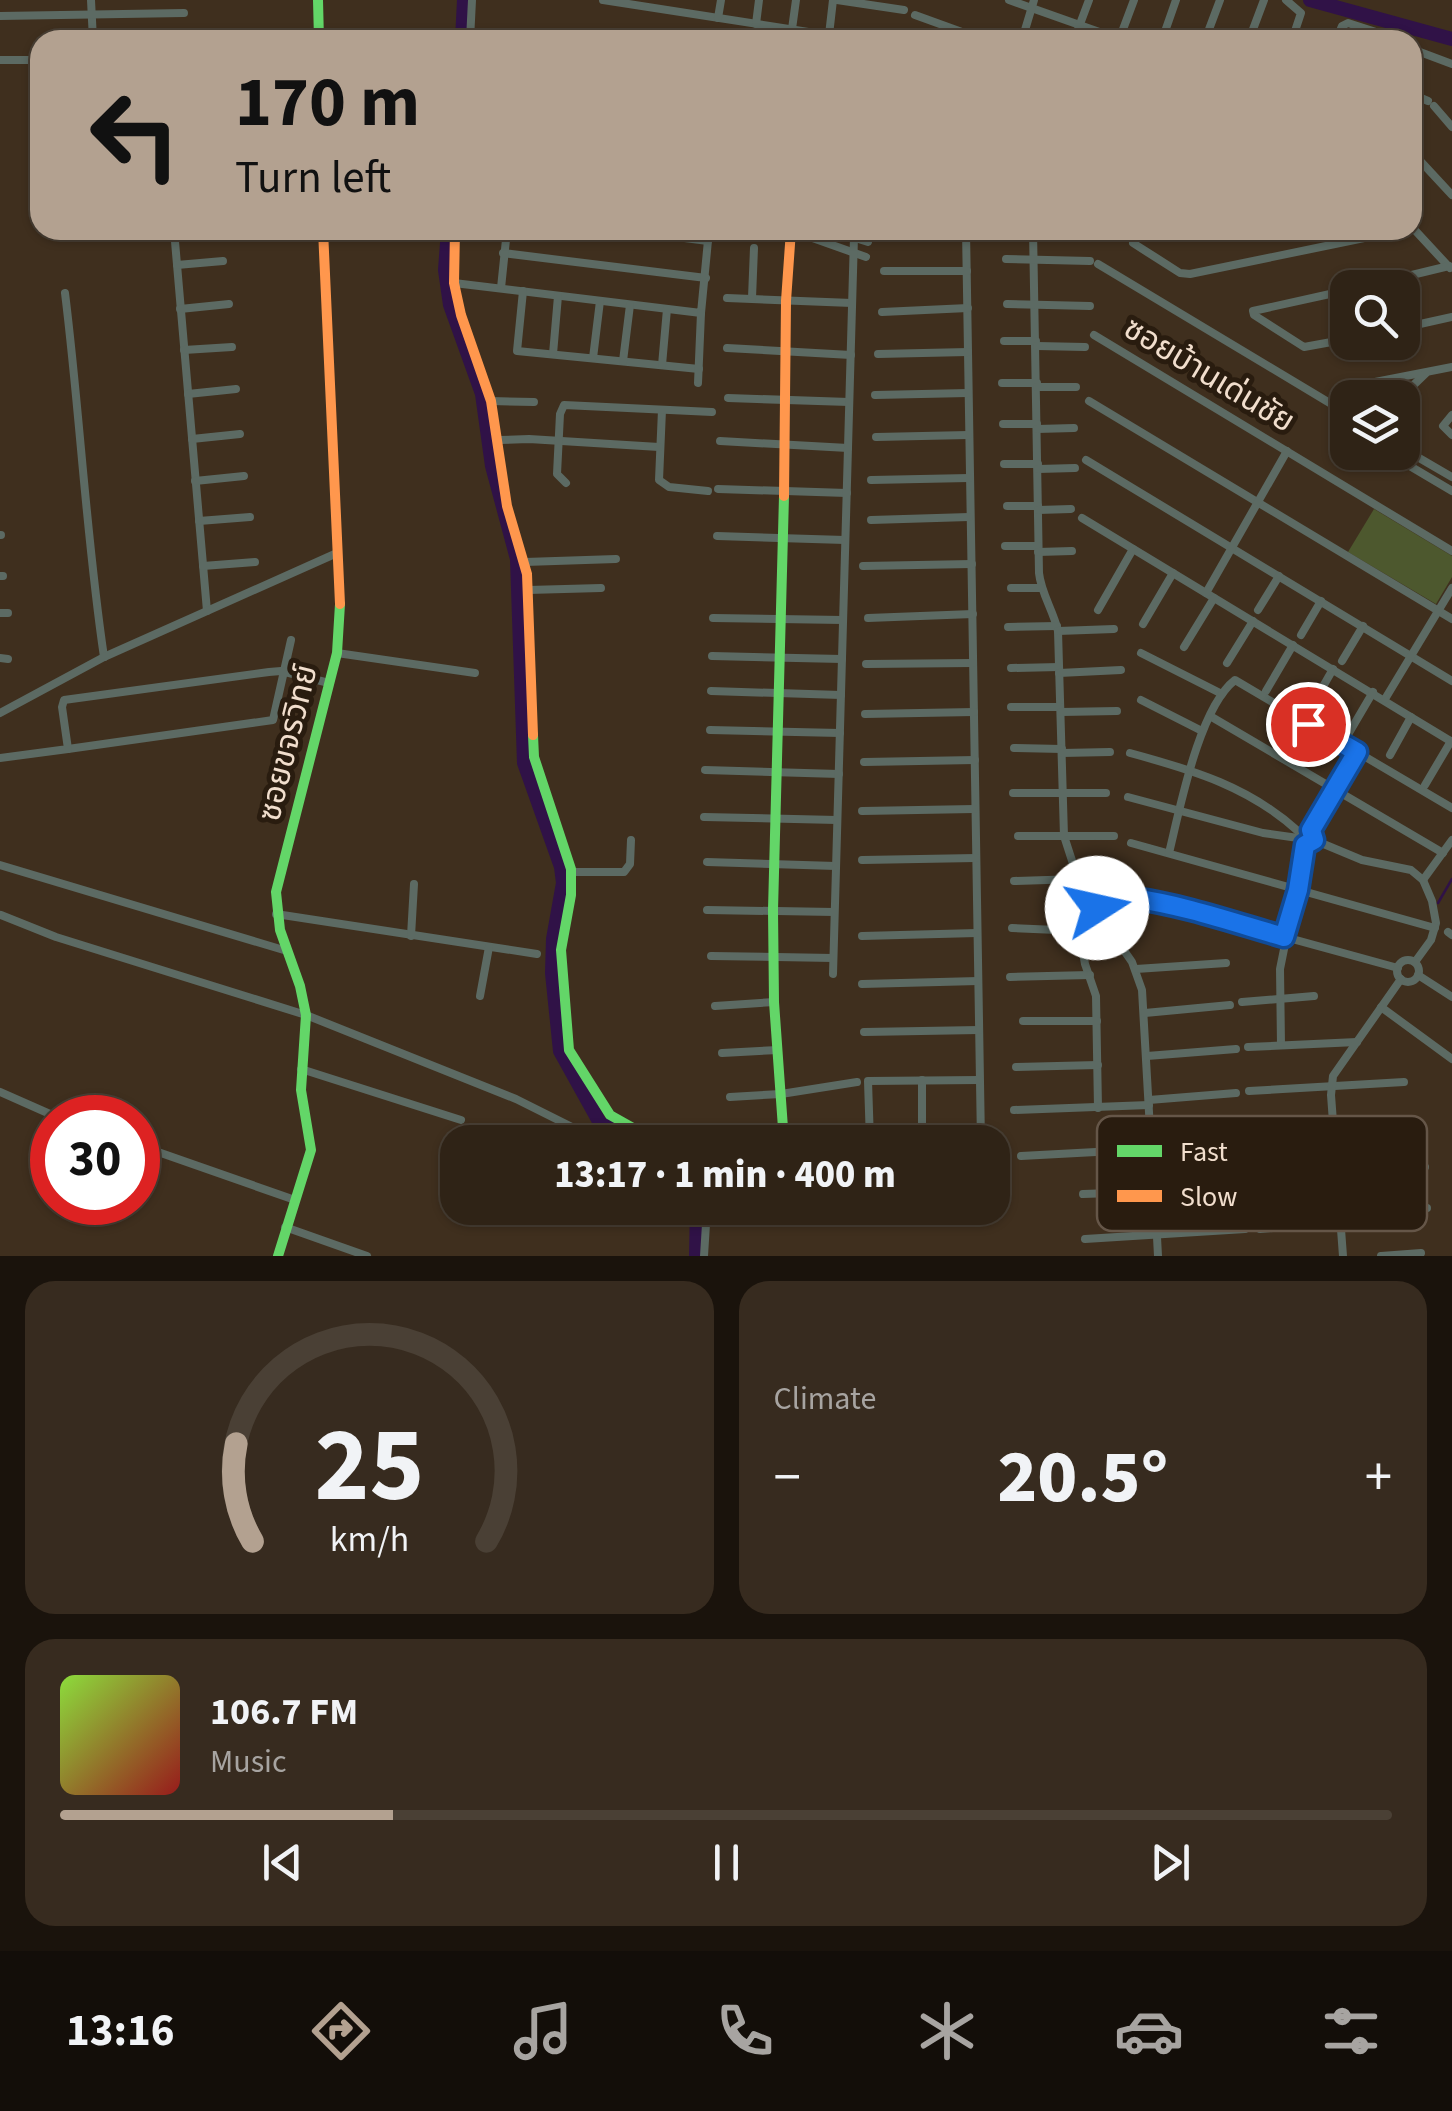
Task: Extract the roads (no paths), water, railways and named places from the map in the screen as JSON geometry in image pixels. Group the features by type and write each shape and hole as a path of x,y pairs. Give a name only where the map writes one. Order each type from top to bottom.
{"street":[{"path":"91,0 92,30"},
{"path":"318,0 319,30"},
{"path":"470,30 472,0"},
{"path":"603,0 662,5 692,14 792,30 796,0"},
{"path":"692,14 694,0"},
{"path":"718,18 721,0"},
{"path":"756,24 759,0"},
{"path":"830,30 835,0 904,10"},
{"path":"1009,0 1032,4 1093,30"},
{"path":"1078,30 1088,0"},
{"path":"1124,30 1134,0"},
{"path":"1166,30 1176,0"},
{"path":"1210,30 1220,0"},
{"path":"1253,30 1264,0"},
{"path":"1286,0 1301,13 1295,30"},
{"path":"1025,30 1032,4"},
{"path":"0,16 184,14"},
{"path":"915,15 956,30"},
{"path":"1340,30 1348,22 1370,30"},
{"path":"1422,53 1452,64"},
{"path":"0,60 30,60"},
{"path":"1422,99 1452,126"},
{"path":"1422,163 1452,195"},
{"path":"1422,238 1450,268"},
{"path":"175,240 207,611"},
{"name":"ซอยขจรวิทย์","path":"278,1256 311,1150 301,1090 306,1016 276,914 279,880 337,653 340,625 323,240"},
{"path":"455,240 454,283 491,401 508,510 524,562 534,757 572,872 562,950 569,1050 610,1115 628,1125"},
{"path":"501,288 505,240"},
{"path":"694,240 708,242 698,383"},
{"path":"783,1125 772,910 790,240"},
{"path":"820,240 866,258"},
{"path":"832,974 854,240"},
{"path":"862,240 868,242"},
{"path":"966,240 980,1125"},
{"path":"1033,240 1038,548 1042,588 1057,628 1064,836 1078,878 1136,970 1145,1012 1150,1116"},
{"path":"1134,240 1133,243 1180,273 1190,274 1355,240"},
{"path":"752,298 754,248"},
{"path":"503,252 706,278"},
{"path":"1006,259 1094,263 1330,403"},
{"path":"177,265 223,261"},
{"path":"1420,275 1450,268"},
{"path":"884,271 967,271"},
{"path":"454,283 702,313"},
{"path":"523,291 518,351 699,368"},
{"path":"65,293 80,412 91,568 104,657"},
{"path":"1330,294 1253,311 1304,347 1330,343"},
{"path":"552,354 558,296"},
{"path":"727,298 852,303"},
{"path":"593,358 600,301"},
{"path":"180,309 229,304"},
{"path":"623,361 630,304"},
{"path":"1007,304 1090,306"},
{"path":"882,312 968,308"},
{"path":"662,365 668,309"},
{"path":"1420,324 1452,317"},
{"name":"ซอยบ้านเด่นชัย","path":"1094,336 1452,551"},
{"path":"1004,340 1085,347"},
{"path":"184,350 232,346"},
{"path":"728,348 851,354"},
{"path":"878,354 968,352"},
{"path":"1386,380 1452,367"},
{"path":"1419,380 1427,372"},
{"path":"1002,382 1076,387"},
{"path":"188,394 236,389"},
{"path":"875,395 968,393"},
{"path":"728,398 850,402"},
{"path":"491,401 534,402"},
{"path":"1089,402 1452,619"},
{"path":"566,483 557,474 560,414 564,405 712,412"},
{"path":"662,410 660,483 669,488 847,493"},
{"path":"1452,415 1443,426 1452,434"},
{"path":"1003,424 1074,428"},
{"path":"192,439 240,434"},
{"path":"876,437 968,435"},
{"path":"499,440 659,447"},
{"path":"720,441 848,448"},
{"path":"1184,647 1232,548 1287,452"},
{"path":"1420,458 1452,477"},
{"path":"1086,460 1452,681"},
{"path":"1004,464 1076,468"},
{"path":"1417,470 1452,490"},
{"path":"196,481 244,476"},
{"path":"872,480 970,478"},
{"path":"1007,506 1071,509"},
{"path":"199,522 250,517"},
{"path":"871,520 969,517"},
{"path":"1082,518 1451,741 1425,785"},
{"path":"717,536 845,540"},
{"path":"1005,546 1072,551"},
{"path":"1098,610 1133,549"},
{"path":"0,713 104,657 337,552"},
{"path":"524,562 616,559"},
{"path":"203,566 255,562"},
{"path":"863,566 972,564"},
{"path":"1143,624 1173,574"},
{"path":"1258,610 1278,576"},
{"path":"528,590 602,588"},
{"path":"1011,588 1042,588"},
{"path":"1384,700 1452,588"},
{"path":"1301,635 1321,601"},
{"path":"868,618 973,614"},
{"path":"713,618 843,620"},
{"path":"1227,664 1252,621"},
{"path":"1342,661 1364,626"},
{"path":"1008,627 1114,629"},
{"path":"0,758 273,720 290,640"},
{"path":"1266,691 1293,645"},
{"path":"337,653 476,674"},
{"path":"1142,653 1222,694"},
{"path":"712,656 842,659"},
{"path":"866,664 973,662"},
{"path":"1010,668 1120,670"},
{"path":"1308,711 1333,668"},
{"path":"68,749 64,700 269,672 329,683"},
{"path":"1169,853 1202,731 1232,681 1452,808"},
{"path":"711,691 841,695"},
{"path":"1346,738 1373,692"},
{"path":"1140,700 1202,731"},
{"path":"1011,707 1116,711"},
{"path":"865,714 974,712"},
{"path":"1210,716 1443,853"},
{"path":"1390,755 1411,717"},
{"path":"710,730 840,733"},
{"path":"1014,748 1110,752"},
{"path":"1281,1045 1279,1000 1284,937 1298,890 1305,837 1357,752"},
{"path":"1130,753 1192,770 1250,796 1305,837 1362,860 1403,868 1422,880 1436,913 1435,928 1415,962 1418,976 1452,998"},
{"path":"864,762 975,760"},
{"path":"705,770 838,774"},
{"path":"1013,793 1106,793"},
{"path":"1128,798 1263,833 1305,837"},
{"path":"862,811 974,809"},
{"path":"704,817 837,820"},
{"path":"1018,836 1114,836"},
{"path":"572,872 624,872 630,864 631,840"},
{"path":"1422,880 1452,840"},
{"path":"1131,843 1435,928"},
{"path":"862,860 976,858"},
{"path":"707,862 836,866"},
{"path":"0,866 286,951"},
{"path":"1014,881 1078,878"},
{"path":"411,936 414,884"},
{"path":"1012,928 1081,934 1122,898 1136,899 1398,968"},
{"path":"707,910 834,912"},
{"path":"276,914 537,954"},
{"path":"1,915 56,937 306,1016 516,1098 569,1125"},
{"path":"862,936 977,932"},
{"path":"1081,934 1096,991 1098,1108"},
{"path":"480,996 489,947"},
{"path":"711,956 833,958"},
{"path":"1398,968 1405,960 1415,962"},
{"path":"1136,970 1226,963"},
{"path":"1398,968 1402,979"},
{"path":"1010,977 1090,976"},
{"path":"1402,979 1410,981 1418,976"},
{"path":"1333,1116 1331,1085 1336,1070 1402,979"},
{"path":"862,984 978,982"},
{"path":"1242,1002 1314,996"},
{"path":"715,1006 774,1002"},
{"path":"1145,1012 1230,1005"},
{"path":"1381,1007 1452,1059"},
{"path":"1023,1021 1097,1020"},
{"path":"864,1032 979,1030"},
{"path":"1248,1047 1356,1042"},
{"path":"1147,1056 1236,1049"},
{"path":"722,1053 778,1050"},
{"path":"1016,1067 1098,1065"},
{"path":"302,1069 462,1120"},
{"path":"922,1080 922,1125"},
{"path":"869,1125 868,1081 979,1080"},
{"path":"730,1097 781,1094 857,1082"},
{"path":"1249,1091 1404,1082"},
{"path":"0,1092 30,1105"},
{"path":"1014,1110 1098,1108 1236,1093"},
{"path":"1021,1156 1097,1151"},
{"path":"160,1153 295,1200"},
{"path":"1083,1194 1097,1194"},
{"path":"704,1256 706,1225"},
{"path":"286,1227 368,1256"},
{"path":"1157,1231 1158,1256"},
{"path":"1085,1239 1207,1231"},
{"path":"1341,1231 1343,1256"},
{"path":"1381,1256 1422,1253"}],"waterway":[{"path":"462,30 464,0"},
{"path":"1310,0 1419,30"},
{"path":"1422,31 1452,39"},
{"path":"447,240 445,270 450,305 482,394 492,466 517,559 524,763 561,867 563,883 553,939 552,973 560,1051 604,1125"},
{"path":"1438,903 1452,879"},
{"path":"696,1256 697,1225"}]}
